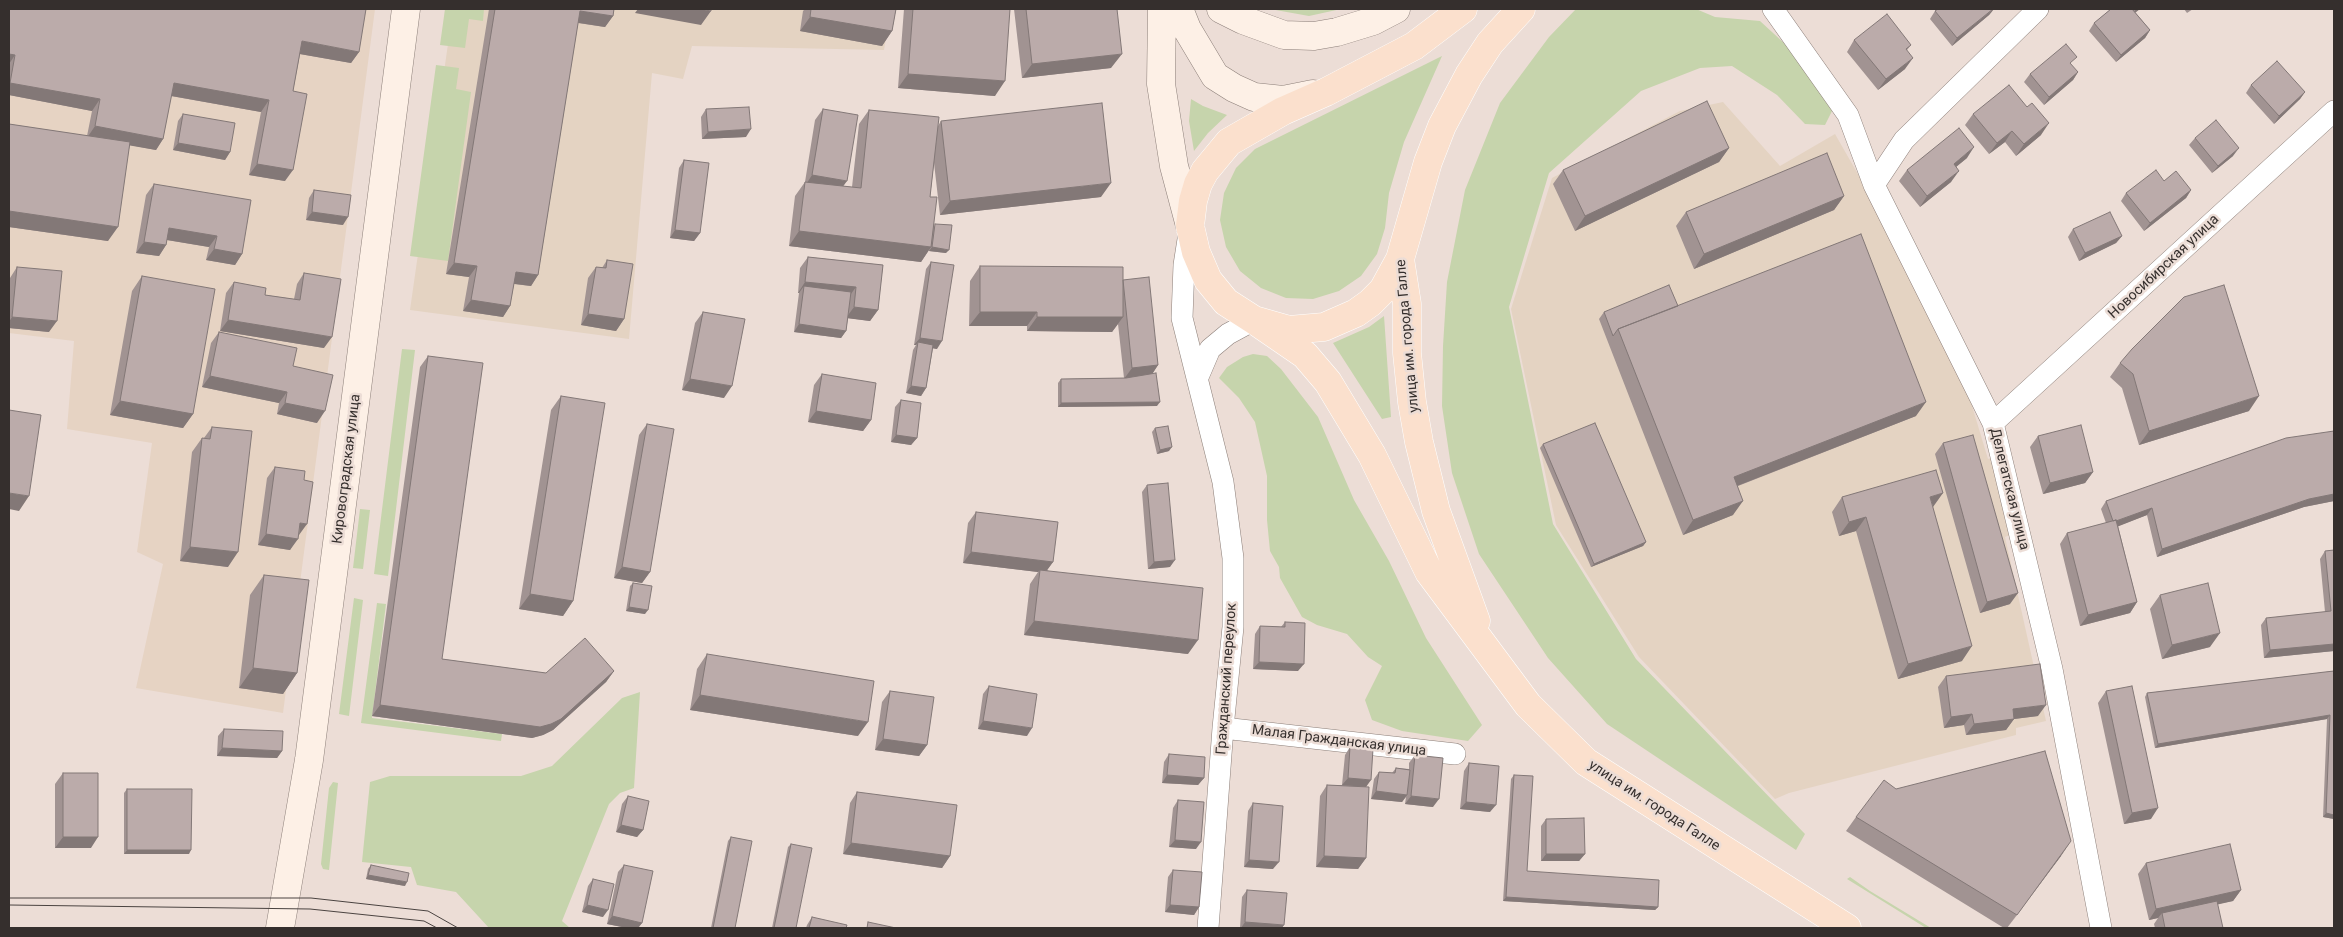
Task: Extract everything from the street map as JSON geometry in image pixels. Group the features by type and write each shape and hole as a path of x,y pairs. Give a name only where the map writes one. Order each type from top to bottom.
{"main road":[{"path":"1400,259 1383,290 1370,303 1356,313 1332,324 1324,327 1289,330 1254,320 1235,310 1215,292 1202,266 1190,226 1198,184 1229,142 1275,115 1326,92 1414,46 1463,9"},
{"name":"улица им. города Галле","path":"1488,653 1436,511 1419,442 1412,402 1407,354 1407,304 1400,259 1428,162 1442,126 1474,67 1490,43 1521,9"},
{"name":"улица им. города Галле","path":"1254,320 1305,355 1328,382 1372,454 1429,572 1528,705 1586,762 1847,928"}],"street":[{"name":"Кировоградская улица","path":"280,928 309,760 406,9"},
{"path":"1162,9 1161,84 1164,109 1174,166 1190,226"},
{"path":"1178,9 1187,29 1215,76 1234,88 1254,97 1284,100 1326,92"},
{"path":"1221,9 1243,20 1284,35 1314,36 1337,32 1373,21 1396,9"},
{"name":"Делегатская улица","path":"1773,9 1848,115 1874,185 1993,423 2052,669 2101,928"},
{"path":"1874,185 1904,140 2038,9"},
{"name":"Новосибирская улица","path":"1993,423 2334,111"},
{"name":"Гражданский переулок","path":"1190,226 1184,265 1182,318 1223,482 1233,558 1233,627 1223,728 1208,928"},
{"path":"1198,377 1210,349 1228,334 1254,320"},
{"name":"Малая Гражданская улица","path":"1223,728 1455,754"}],"shaded area":[{"path":"9,9 375,9 283,713 136,688 163,564 137,552 152,443 67,429 74,341 9,333"},
{"path":"453,9 891,9 884,50 692,46 683,79 652,73 629,339 410,310"},
{"path":"1723,102 1780,166 1835,134 1871,197 1969,396 1988,459 1995,457 2014,533 2005,537 2046,721 2016,728 2016,735 1789,793 1775,799 1639,657 1556,525 1511,309 1552,178 1680,111"}],"green space":[{"path":"445,9 484,9 483,21 469,19 465,48 440,45"},
{"path":"1270,9 1341,9 1309,16"},
{"path":"1576,9 1696,9 1715,17 1760,21 1797,55 1832,111 1825,125 1805,124 1777,95 1732,66 1700,68 1641,91 1549,173 1509,307 1553,524 1636,659 1805,834 1796,850 1607,724 1548,658 1479,554 1452,473 1442,406 1443,346 1447,282 1465,190 1500,103 1549,37"},
{"path":"1442,56 1404,142 1389,193 1385,228 1377,254 1361,276 1339,291 1313,299 1286,298 1261,288 1240,271 1226,247 1220,220 1224,193 1236,168 1255,149"},
{"path":"436,65 459,68 456,89 471,92 448,261 410,256"},
{"path":"1191,99 1203,106 1227,115 1208,133 1194,151 1189,121"},
{"path":"1384,316 1391,417 1382,419 1333,343 1369,327"},
{"path":"402,349 415,350 388,576 374,574"},
{"path":"1253,354 1267,356 1281,369 1318,417 1354,500 1389,561 1426,638 1482,725 1468,741 1402,731 1372,720 1365,700 1382,666 1368,657 1347,634 1317,625 1302,617 1280,578 1279,567 1270,551 1267,520 1267,476 1255,422 1239,398 1219,378 1227,367 1243,357"},
{"path":"360,509 370,510 363,569 353,568"},
{"path":"354,598 363,600 349,716 339,714"},
{"path":"377,603 386,604 372,718 502,734 501,741 361,723"},
{"path":"640,692 634,788 620,793 609,804 562,921 570,928 489,928 456,892 417,885 411,867 362,862 370,782 390,776 521,776 552,766 622,698"},
{"path":"333,782 338,783 329,870 323,869 321,864 329,788"},
{"path":"1850,877 1931,928 1926,928 1847,879"}],"building":[{"path":"9,9 366,9 359,52 302,41 293,91 307,94 293,170 257,164 269,100 174,83 163,139 95,126 100,99 10,83 15,55 9,54"},
{"path":"495,9 614,9 613,16 580,11 538,275 516,272 510,306 471,300 477,266 454,263"},
{"path":"811,9 896,9 892,31 810,17"},
{"path":"913,9 1010,9 1005,81 908,74"},
{"path":"1026,9 1117,9 1122,54 1032,64"},
{"path":"1938,9 1993,9 1957,38 1935,11"},
{"path":"2111,9 2132,9 2150,30 2121,55 2094,23"},
{"path":"1887,14 1911,45 1906,49 1913,58 1886,79 1854,40"},
{"path":"2066,44 2077,57 2070,63 2078,72 2049,97 2030,74"},
{"path":"2277,61 2305,92 2279,116 2251,85"},
{"path":"2009,85 2027,107 2032,103 2049,123 2024,144 2012,131 1997,143 1973,114"},
{"path":"1707,101 1729,148 1585,216 1563,170"},
{"path":"1102,103 1111,183 950,201 941,121"},
{"path":"749,107 751,129 708,132 706,109"},
{"path":"823,109 858,115 847,181 812,175"},
{"path":"869,110 939,117 930,197 937,197 931,247 799,231 805,182 861,188"},
{"path":"183,114 235,123 230,152 178,143"},
{"path":"2216,120 2239,148 2218,166 2195,138"},
{"path":"9,124 130,142 118,227 9,211"},
{"path":"1959,128 1974,147 1954,164 1959,171 1927,196 1907,170"},
{"path":"1827,153 1844,196 1704,254 1686,212"},
{"path":"684,160 709,163 700,233 675,230"},
{"path":"2156,170 2164,181 2176,171 2191,190 2150,223 2126,193"},
{"path":"154,184 251,200 242,254 214,249 217,236 169,228 166,245 144,242"},
{"path":"314,190 351,195 348,217 312,212"},
{"path":"2110,212 2122,236 2085,253 2073,229"},
{"path":"935,224 952,225 949,250 932,247"},
{"path":"1861,234 1926,402 1734,477 1743,501 1693,520 1618,329"},
{"path":"808,257 883,265 878,310 854,307 856,287 805,282"},
{"path":"607,260 633,264 624,319 588,314 596,267 606,268"},
{"path":"931,262 954,265 942,341 920,338"},
{"path":"980,266 1123,267 1123,317 1037,317 1037,312 980,312"},
{"path":"17,267 62,271 57,321 12,317"},
{"path":"304,273 341,279 332,337 228,320 234,282 266,288 265,295 300,300"},
{"path":"142,276 215,289 193,414 120,401"},
{"path":"1149,277 1158,365 1132,368 1123,280"},
{"path":"1669,285 1678,306 1618,329 1613,336 1604,312"},
{"path":"2224,285 2259,396 2149,431 2133,374 2120,363 2184,297"},
{"path":"804,286 851,292 846,331 799,324"},
{"path":"703,312 745,319 732,386 690,379"},
{"path":"219,332 297,348 293,366 333,375 325,411 285,403 287,392 210,376"},
{"path":"918,342 933,345 926,388 911,386"},
{"path":"428,356 483,363 442,659 546,673 585,638 614,671 561,719 551,724 540,727 380,705"},
{"path":"1156,373 1160,402 1061,403 1061,379 1126,378"},
{"path":"822,374 876,383 871,420 816,411"},
{"path":"561,396 605,403 573,601 530,594"},
{"path":"901,400 921,403 917,438 896,435"},
{"path":"9,410 41,415 29,496 9,493"},
{"path":"1595,423 1646,542 1594,564 1543,444"},
{"path":"647,424 674,429 650,572 622,567"},
{"path":"2081,425 2093,472 2050,483 2038,436"},
{"path":"1168,426 1172,447 1160,450 1155,428"},
{"path":"212,427 252,431 238,552 190,547 202,438 210,439"},
{"path":"2334,431 2334,494 2309,499 2162,549 2152,508 2113,521 2106,501 2286,438"},
{"path":"1973,435 2018,593 1987,602 1943,443"},
{"path":"275,467 305,471 304,480 313,482 307,524 300,523 298,539 266,534"},
{"path":"1936,470 1943,493 1930,497 1972,646 1908,664 1866,517 1849,522 1842,497"},
{"path":"1168,483 1175,560 1154,562 1147,485"},
{"path":"976,512 1058,522 1053,562 971,552"},
{"path":"2116,520 2137,602 2088,615 2067,533"},
{"path":"2334,550 2334,644 2270,650 2266,618 2331,611 2325,551"},
{"path":"1040,570 1203,588 1198,640 1034,621"},
{"path":"264,575 309,580 297,673 253,668"},
{"path":"633,583 652,586 648,610 629,607"},
{"path":"2208,583 2220,633 2172,645 2160,595"},
{"path":"1285,622 1305,623 1304,664 1259,662 1260,626 1285,627"},
{"path":"707,654 874,681 868,722 700,695"},
{"path":"2040,664 2046,705 2013,709 2014,719 1974,724 1972,714 1951,717 1946,676"},
{"path":"2334,671 2334,815 2326,813 2330,715 2158,744 2147,693"},
{"path":"989,686 1037,694 1032,728 983,721"},
{"path":"2132,686 2158,808 2132,813 2106,691"},
{"path":"890,691 934,697 927,745 883,739"},
{"path":"224,729 283,731 282,751 222,748"},
{"path":"1350,747 1373,749 1371,780 1348,778"},
{"path":"2045,751 2071,841 2017,915 1856,817 1884,780 1896,789"},
{"path":"1169,754 1205,757 1204,778 1167,775"},
{"path":"1415,755 1443,758 1439,799 1411,796"},
{"path":"1469,763 1499,766 1496,805 1466,802"},
{"path":"1396,768 1410,770 1407,795 1376,791 1379,772 1395,773"},
{"path":"63,773 98,773 98,837 63,837"},
{"path":"1514,775 1533,776 1527,871 1659,880 1658,907 1506,897"},
{"path":"1327,785 1369,787 1366,858 1324,856"},
{"path":"127,789 192,789 191,850 127,850"},
{"path":"857,792 957,805 950,856 851,843"},
{"path":"628,796 649,801 643,830 621,825"},
{"path":"1178,800 1204,802 1201,842 1175,840"},
{"path":"1253,803 1283,806 1279,862 1249,860"},
{"path":"1584,818 1585,854 1546,854 1546,819"},
{"path":"731,837 752,841 735,928 713,928"},
{"path":"791,844 812,848 796,928 774,928"},
{"path":"2230,844 2241,890 2156,909 2146,863"},
{"path":"371,865 409,873 407,882 368,875"},
{"path":"624,865 653,871 642,923 612,916"},
{"path":"1173,870 1202,872 1199,907 1170,905"},
{"path":"593,879 614,884 608,910 587,905"},
{"path":"1247,890 1287,893 1284,925 1245,922"},
{"path":"2217,901 2223,928 2165,928 2162,913"},
{"path":"812,917 847,925 846,928 809,928"},
{"path":"868,922 896,928 867,928"}],"tram line":[{"path":"9,898 311,898 428,911 458,928"},
{"path":"9,905 310,909 424,921 437,928"}]}
